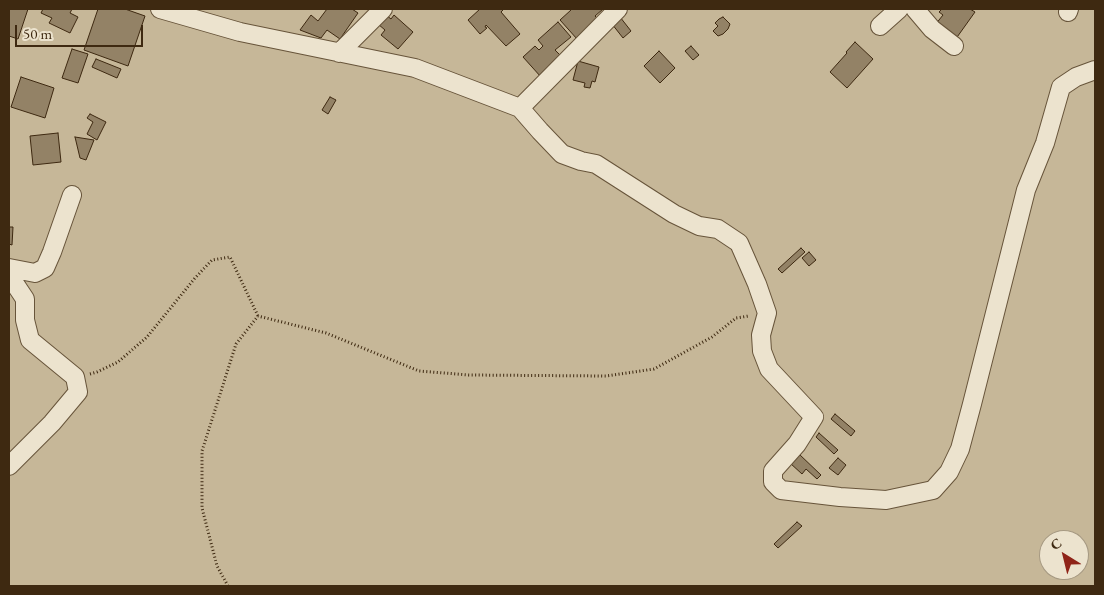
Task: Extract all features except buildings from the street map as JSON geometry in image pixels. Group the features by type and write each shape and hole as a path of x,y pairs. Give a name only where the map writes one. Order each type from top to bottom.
{"street":[{"path":"160,9 240,32 415,68 520,108 562,154 596,164 674,214 699,226 718,229 739,243 757,284 767,314 761,336 762,351 769,369 814,417 797,444 773,471 773,482 781,490 840,498 886,500 933,490 949,472 960,449 1026,190 1045,143 1061,87 1076,77 1095,70"},
{"path":"339,53 383,9"},
{"path":"520,108 618,9"},
{"path":"880,26 899,9"},
{"path":"915,9 932,29 954,46"},
{"path":"9,268 35,273 45,268 72,195"},
{"path":"9,277 25,299 25,320 30,340 75,377 78,392 52,423 9,466"}],"path":[{"path":"75,377 97,372 118,362 147,338 195,278 212,260 230,257 258,316"},
{"path":"258,316 326,333 419,371 469,375 606,376 654,369 712,337 736,318 767,314"},
{"path":"228,586 217,566 202,508 202,451 236,344 258,316"}],"shaded area":[{"path":"9,9 1095,9 1095,586 9,586"}]}
